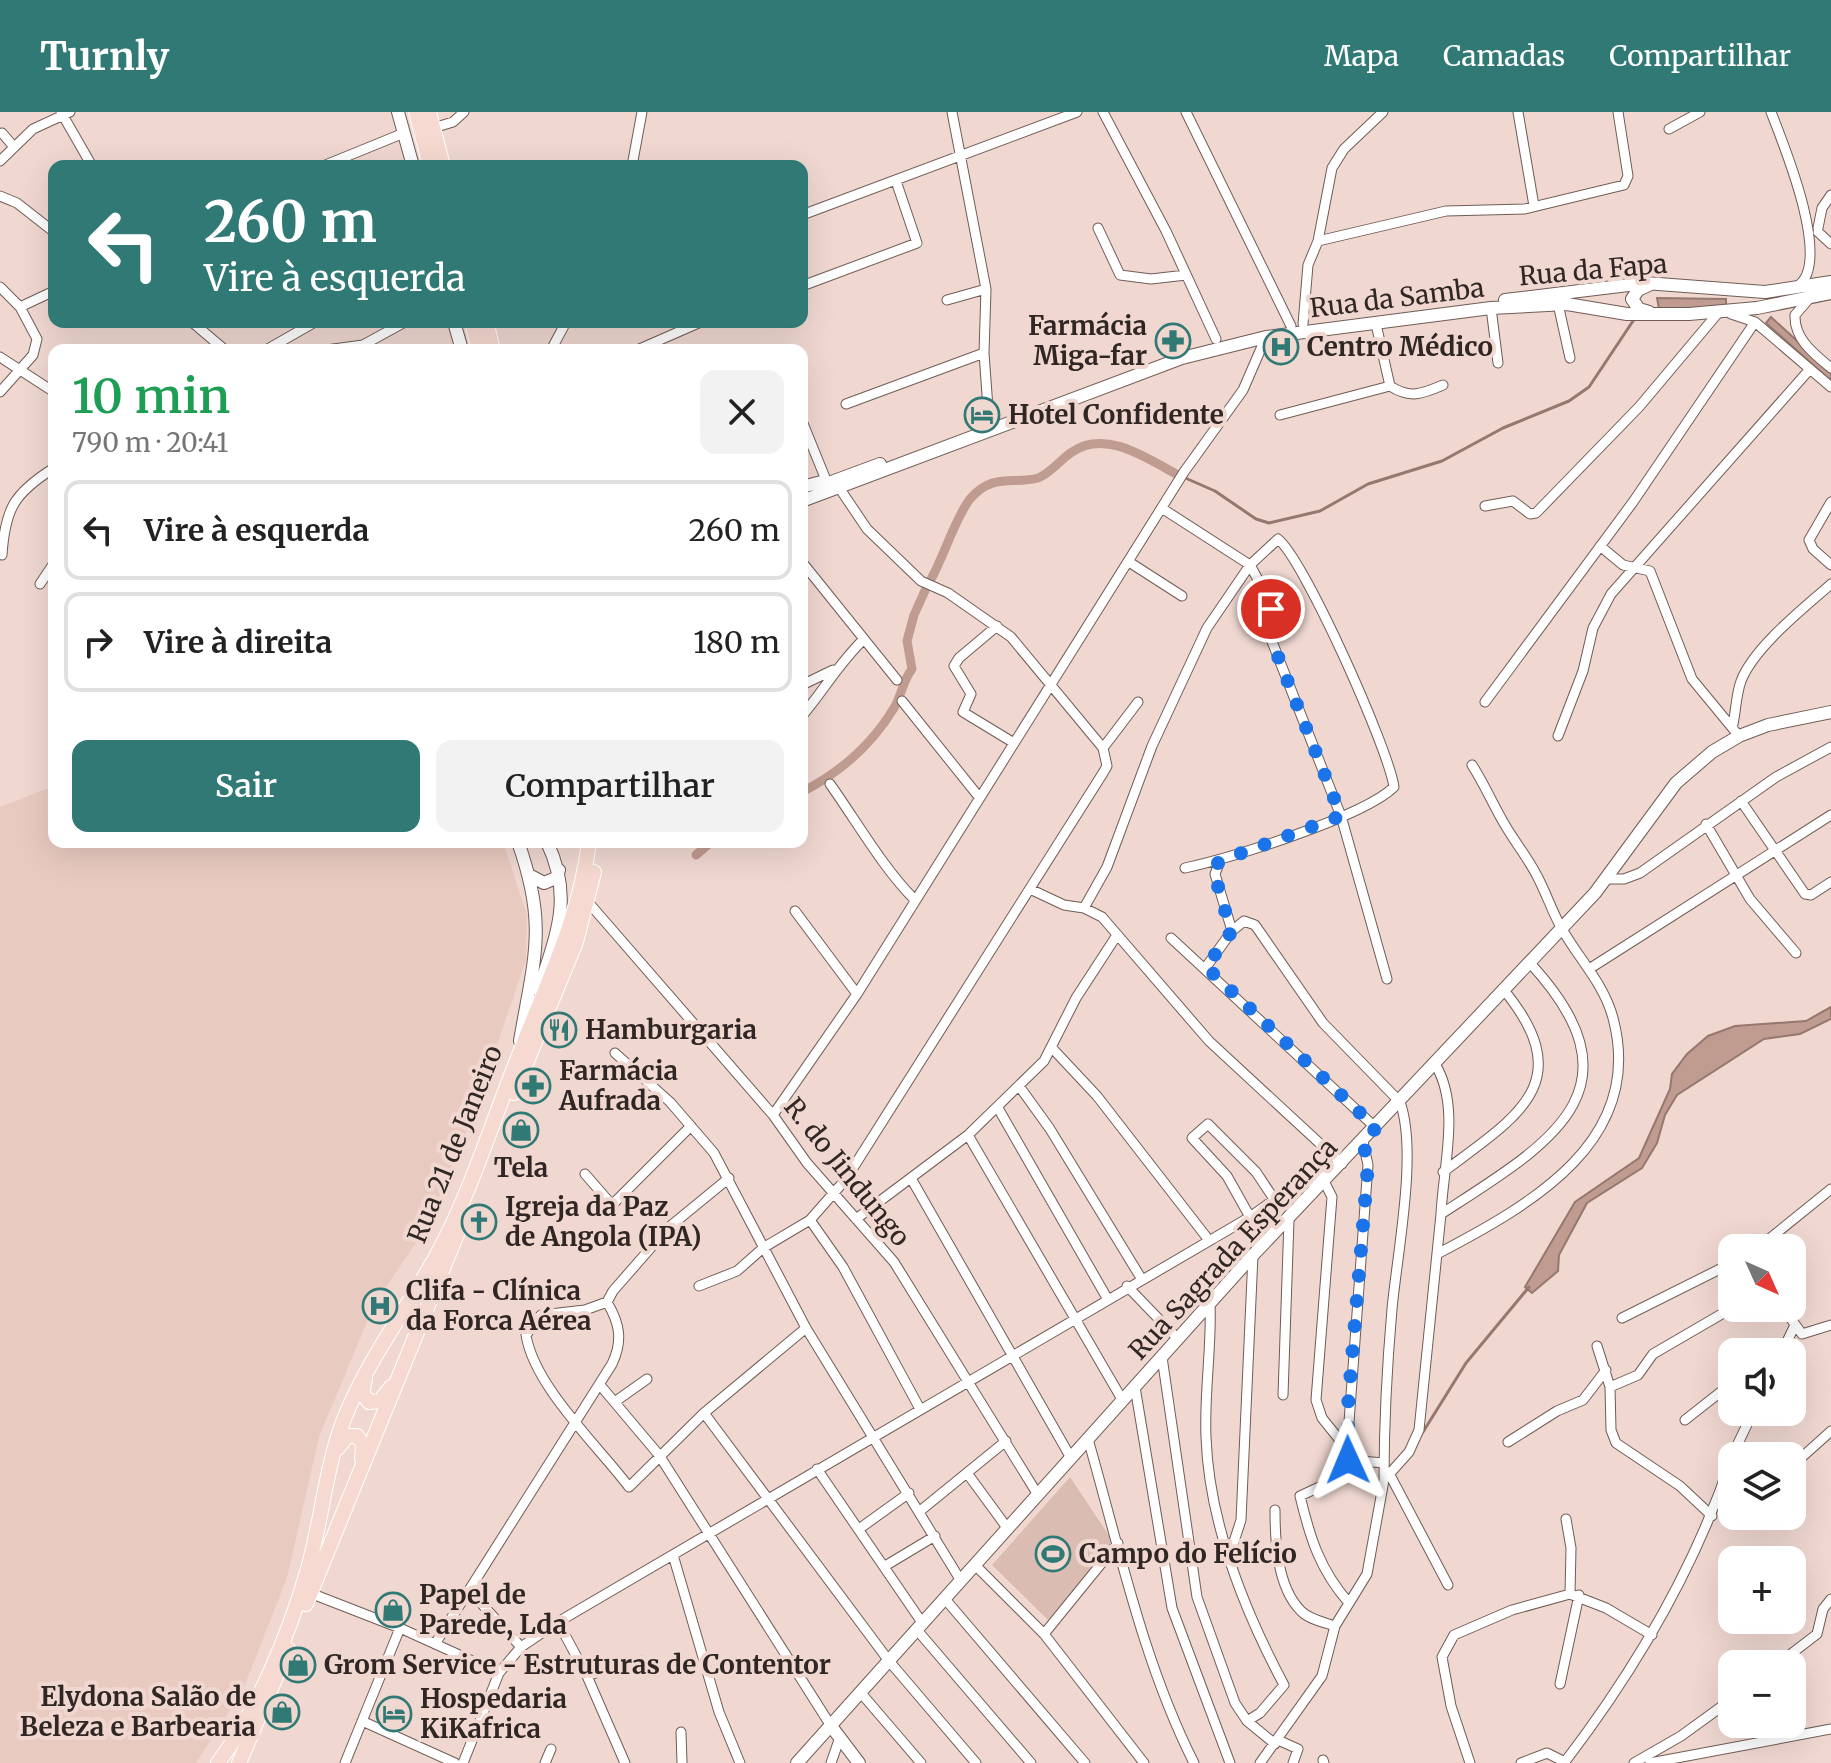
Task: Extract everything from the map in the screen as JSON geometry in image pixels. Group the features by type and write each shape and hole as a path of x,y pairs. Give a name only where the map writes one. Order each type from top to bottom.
{"main road":[{"path":"398,112 411,160"},
{"path":"416,112 428,160"},
{"path":"429,112 441,160"},
{"name":"Rua da Fapa","path":"1216,339 1297,325 1610,286 1669,283 1775,291 1831,282"},
{"path":"1669,283 1643,287 1632,299 1643,311 1670,313"},
{"name":"Rua da Samba","path":"808,491 854,478 1182,358 1266,337 1491,308 1558,304 1638,315 1713,313 1826,294"},
{"name":"Rua da Samba","path":"808,500 989,422 1216,339"},
{"path":"808,485 854,478"},
{"path":"808,501 840,489 854,478"},
{"name":"Rua Sagrada Esperança","path":"797,1763 1253,1255 1334,1173 1561,929 1605,879 1676,783 1736,730 1831,712"},
{"path":"520,848 529,875 538,950 520,1050"},
{"path":"520,1050 561,917 563,895 559,870 550,848"},
{"name":"Rua 21 de Janeiro","path":"218,1763 254,1704 308,1570 327,1470 357,1389 387,1332 447,1236 570,926 588,848"},
{"name":"Rua 21 de Janeiro","path":"243,1762 576,942 588,902 598,848"},
{"path":"529,875 544,883 556,878 559,870"},
{"path":"387,1332 363,1386 362,1393 369,1402 375,1403 386,1395 414,1340"},
{"path":"327,1470 342,1440 357,1436 363,1449 355,1486"},
{"path":"831,1726 859,1763"}],"street":[{"path":"433,128 453,122 464,112"},
{"path":"633,160 642,112"},
{"path":"952,112 958,156 986,289 984,353 989,422"},
{"path":"808,213 1077,112"},
{"path":"1103,112 1216,339"},
{"path":"1186,112 1297,325"},
{"path":"1297,325 1308,265 1318,241 1324,195 1336,159 1383,112"},
{"path":"1518,112 1534,206"},
{"path":"1318,241 1446,211 1534,206 1626,184 1627,160 1618,112"},
{"path":"1669,129 1700,112"},
{"path":"1771,112 1818,232 1831,244"},
{"path":"0,161 33,129 64,113 89,160"},
{"path":"2,133 14,147"},
{"path":"338,160 404,133"},
{"path":"808,284 917,243 896,181"},
{"path":"1775,291 1795,287 1811,274 1818,254 1822,208 1831,195"},
{"path":"0,196 17,203 48,227"},
{"path":"1098,228 1120,275 1151,279 1186,275"},
{"path":"0,287 20,307 37,339 33,355 0,392"},
{"path":"947,300 986,289"},
{"path":"20,307 48,294"},
{"path":"1826,294 1805,301 1794,321 1801,339 1831,368"},
{"path":"1558,304 1570,358"},
{"path":"1491,308 1498,363"},
{"path":"1485,506 1513,501 1530,514 1536,513 1639,407 1713,313 1735,314 1755,322 1831,387"},
{"path":"1485,702 1600,546 1755,322"},
{"path":"1376,324 1390,386"},
{"path":"199,328 218,344"},
{"path":"276,344 304,328"},
{"path":"365,344 394,328"},
{"path":"651,344 687,328"},
{"path":"773,1115 857,994 1129,562 1243,390 1266,337"},
{"path":"846,404 984,353"},
{"path":"0,357 48,388"},
{"path":"1558,736 1583,671 1601,609 1810,369"},
{"path":"1280,415 1390,386 1400,392 1420,395 1443,385"},
{"path":"808,436 826,480"},
{"path":"2,555 10,508 20,493 48,472"},
{"path":"699,1286 737,1271 763,1248 810,1220 834,1196 1032,890 1103,773 1107,758 1103,748 1022,649 997,626 948,593 921,581 867,529 840,489"},
{"path":"1831,502 1809,540 1813,549 1831,565"},
{"path":"1163,509 1250,565 1268,598 1269,634 1341,816 1387,979"},
{"path":"1084,908 1107,867 1152,746 1207,628 1250,565 1274,540 1283,542 1341,649 1371,718 1394,787 1341,816 1220,861 1185,868"},
{"path":"1600,546 1623,565 1637,566 1653,575 1696,686 1736,730"},
{"path":"1129,562 1182,596"},
{"path":"808,569 897,680"},
{"path":"40,584 48,572"},
{"path":"1736,730 1742,678 1750,665 1784,626 1831,584"},
{"path":"997,626 959,658 954,666 971,694 963,712 1014,743"},
{"path":"808,682 833,670 864,639"},
{"path":"808,709 827,685 833,670"},
{"path":"902,701 979,797"},
{"path":"1103,748 1138,702"},
{"path":"1605,879 1624,879 1640,873 1776,777 1831,747"},
{"path":"1439,1253 1546,1191 1588,1146 1620,1080 1621,1058 1613,1017 1589,969 1561,929 1537,875 1472,765"},
{"path":"830,784 884,858 894,878 915,900"},
{"path":"1741,801 1805,894 1811,895 1831,882"},
{"path":"1589,969 1831,815"},
{"path":"1706,824 1736,877 1796,953"},
{"path":"1220,861 1215,874 1232,931"},
{"path":"1032,890 1064,905 1084,908 1102,917 1209,1041 1334,1173 1316,1400 1322,1418 1347,1449"},
{"name":"R. do Jindungo","path":"588,902 773,1115 834,1196 909,1284 1038,1495"},
{"path":"795,911 857,994"},
{"path":"1206,967 1232,931 1244,921 1255,925 1323,1023 1400,1102 1406,1119 1405,1177 1386,1384 1384,1463 1387,1477 1448,1585"},
{"path":"856,1219 968,1135 1019,1086 1052,1048 1076,998 1117,935"},
{"path":"1171,938 1206,967 1376,1128"},
{"path":"1441,1214 1547,1141 1573,1105 1581,1082 1582,1057 1578,1035 1560,995 1529,962"},
{"path":"1443,1172 1510,1121 1534,1088 1539,1061 1534,1033 1503,989"},
{"path":"1052,1048 1097,1096 1208,1239"},
{"path":"615,1053 691,1126 729,1178 806,1328 875,1435 961,1581"},
{"path":"1260,1763 1322,1676 1335,1626 1370,1567 1387,1477 1409,1452 1419,1430 1439,1253 1449,1098 1444,1078 1435,1064"},
{"path":"1019,1086 1050,1129 1141,1278"},
{"path":"998,1108 1107,1298"},
{"path":"1250,1217 1227,1176 1192,1138 1204,1125 1208,1124 1256,1172 1274,1199"},
{"path":"585,1174 612,1205 691,1126"},
{"path":"968,1135 1072,1319 1123,1401"},
{"path":"1349,1603 1332,1584 1317,1558 1300,1496 1345,1475 1348,1460 1368,1165 1363,1142"},
{"path":"463,1763 499,1673 521,1647 558,1622 1127,1286 1250,1217 1301,1183 1334,1173"},
{"path":"729,1178 668,1228 619,1281 607,1302 585,1310 541,1315 526,1335 537,1367 629,1487 704,1413 806,1328"},
{"path":"912,1180 1071,1458"},
{"path":"1775,1234 1831,1189"},
{"path":"810,1220 843,1267 920,1409"},
{"path":"1283,1395 1289,1220"},
{"path":"1229,1557 1241,1520 1253,1255"},
{"path":"1622,1318 1718,1270"},
{"path":"1127,1286 1178,1339"},
{"path":"435,1644 575,1419 600,1385 620,1340 615,1316 607,1302"},
{"path":"1210,1303 1205,1435 1217,1512 1229,1557 1284,1685 1260,1713 1247,1721"},
{"path":"1610,1387 1638,1375 1653,1354 1718,1316"},
{"path":"1791,1322 1794,1327 1809,1334 1831,1325"},
{"path":"1789,1338 1794,1327"},
{"path":"1597,1346 1610,1387 1611,1430 1616,1443 1680,1486 1712,1516"},
{"path":"1162,1357 1197,1597 1217,1660 1235,1703 1247,1721 1277,1742 1298,1749 1293,1763"},
{"path":"1508,1442 1567,1406 1583,1400 1606,1370"},
{"path":"616,1401 647,1379"},
{"path":"600,1385 659,1455 831,1726"},
{"path":"1135,1387 1172,1608 1230,1763"},
{"path":"1685,1420 1718,1394"},
{"path":"704,1413 771,1497 889,1661 976,1763"},
{"path":"1806,1453 1831,1431"},
{"path":"1088,1439 1168,1705 1194,1763"},
{"path":"920,1511 1006,1441"},
{"path":"1348,1460 1384,1463"},
{"path":"817,1469 885,1566 920,1627 1031,1763"},
{"path":"967,1473 1008,1529"},
{"path":"859,1529 909,1493"},
{"path":"1521,1763 1547,1753 1564,1763 1603,1714 1652,1635 1718,1499"},
{"path":"1275,1510 1276,1549 1295,1603 1310,1617 1335,1626"},
{"path":"1560,1684 1575,1594 1566,1519"},
{"path":"885,1566 935,1536"},
{"path":"1044,1634 1118,1543"},
{"path":"673,1555 719,1712 740,1763"},
{"path":"975,1565 1044,1634 1144,1763"},
{"path":"469,1590 521,1647"},
{"path":"310,1593 400,1628 499,1673"},
{"path":"1470,1763 1451,1706 1442,1657 1454,1635 1543,1599 1575,1594 1652,1635"},
{"path":"945,1599 1085,1763"},
{"path":"1796,1650 1817,1634 1823,1609 1831,1599"},
{"path":"558,1622 587,1676 625,1763"},
{"path":"345,1763 400,1628"},
{"path":"587,1676 619,1664 641,1661"},
{"path":"861,1693 921,1763"},
{"path":"1634,1763 1681,1736 1718,1709"},
{"path":"362,1721 455,1763"},
{"path":"1650,1763 1831,1729"},
{"path":"681,1732 682,1763"},
{"path":"831,1763 839,1740"},
{"path":"545,1763 551,1749"}],"shaded area":[{"path":"1657,298 1726,299 1726,307 1659,309"},
{"path":"1771,317 1831,372 1831,381 1766,323"},
{"path":"48,788 48,848 505,848 527,915 526,960 473,1115 431,1221 375,1303 319,1437 287,1578 242,1692 196,1763 0,1763 0,807"},
{"path":"1831,1007 1831,1019 1800,1034 1764,1039 1677,1095 1665,1115 1657,1143 1642,1168 1587,1203 1559,1255 1558,1271 1532,1293 1525,1287 1575,1202 1639,1158 1670,1089 1672,1074 1687,1054 1708,1036 1735,1026 1806,1021"},
{"name":"Campo do Felício","path":"1070,1477 1114,1543 1048,1620 992,1565"}],"waterway":[{"path":"1183,477 1215,491 1256,519 1269,523 1320,511 1368,484 1442,461 1503,428 1569,401 1589,387 1635,318"},
{"path":"930,581 965,507 987,485 1038,478 1072,452 1085,445 1099,443 1127,449 1180,476"},
{"path":"808,789 854,757 894,708 912,669 907,641 914,615 928,584"},
{"path":"696,855 704,848"},
{"path":"1423,1432 1466,1363 1529,1287"}],"place":[{"name":"Farmácia Miga-far","path":"1173,341"},
{"name":"Centro Médico","path":"1281,347"},
{"name":"Hotel Confidente","path":"982,415"},
{"name":"Hamburgaria","path":"559,1030"},
{"name":"Farmácia Aufrada","path":"533,1086"},
{"name":"Tela","path":"521,1130"},
{"name":"Igreja da Paz de Angola (IPA)","path":"479,1222"},
{"name":"Clifa - Clínica da Forca Aérea","path":"380,1306"},
{"name":"Campo do Felício","path":"1053,1554"},
{"name":"Papel de Parede, Lda","path":"393,1610"},
{"name":"Grom Service - Estruturas de Contentor","path":"298,1665"},
{"name":"Elydona Salão de Beleza e Barbearia","path":"282,1712"},
{"name":"Hospedaria KiKafrica","path":"394,1714"}],"route":[{"path":"1271,609 1269,634 1341,816 1220,861 1215,866 1223,911 1232,931 1206,967 1376,1128 1363,1142 1368,1165 1348,1406 1348,1460"}]}
